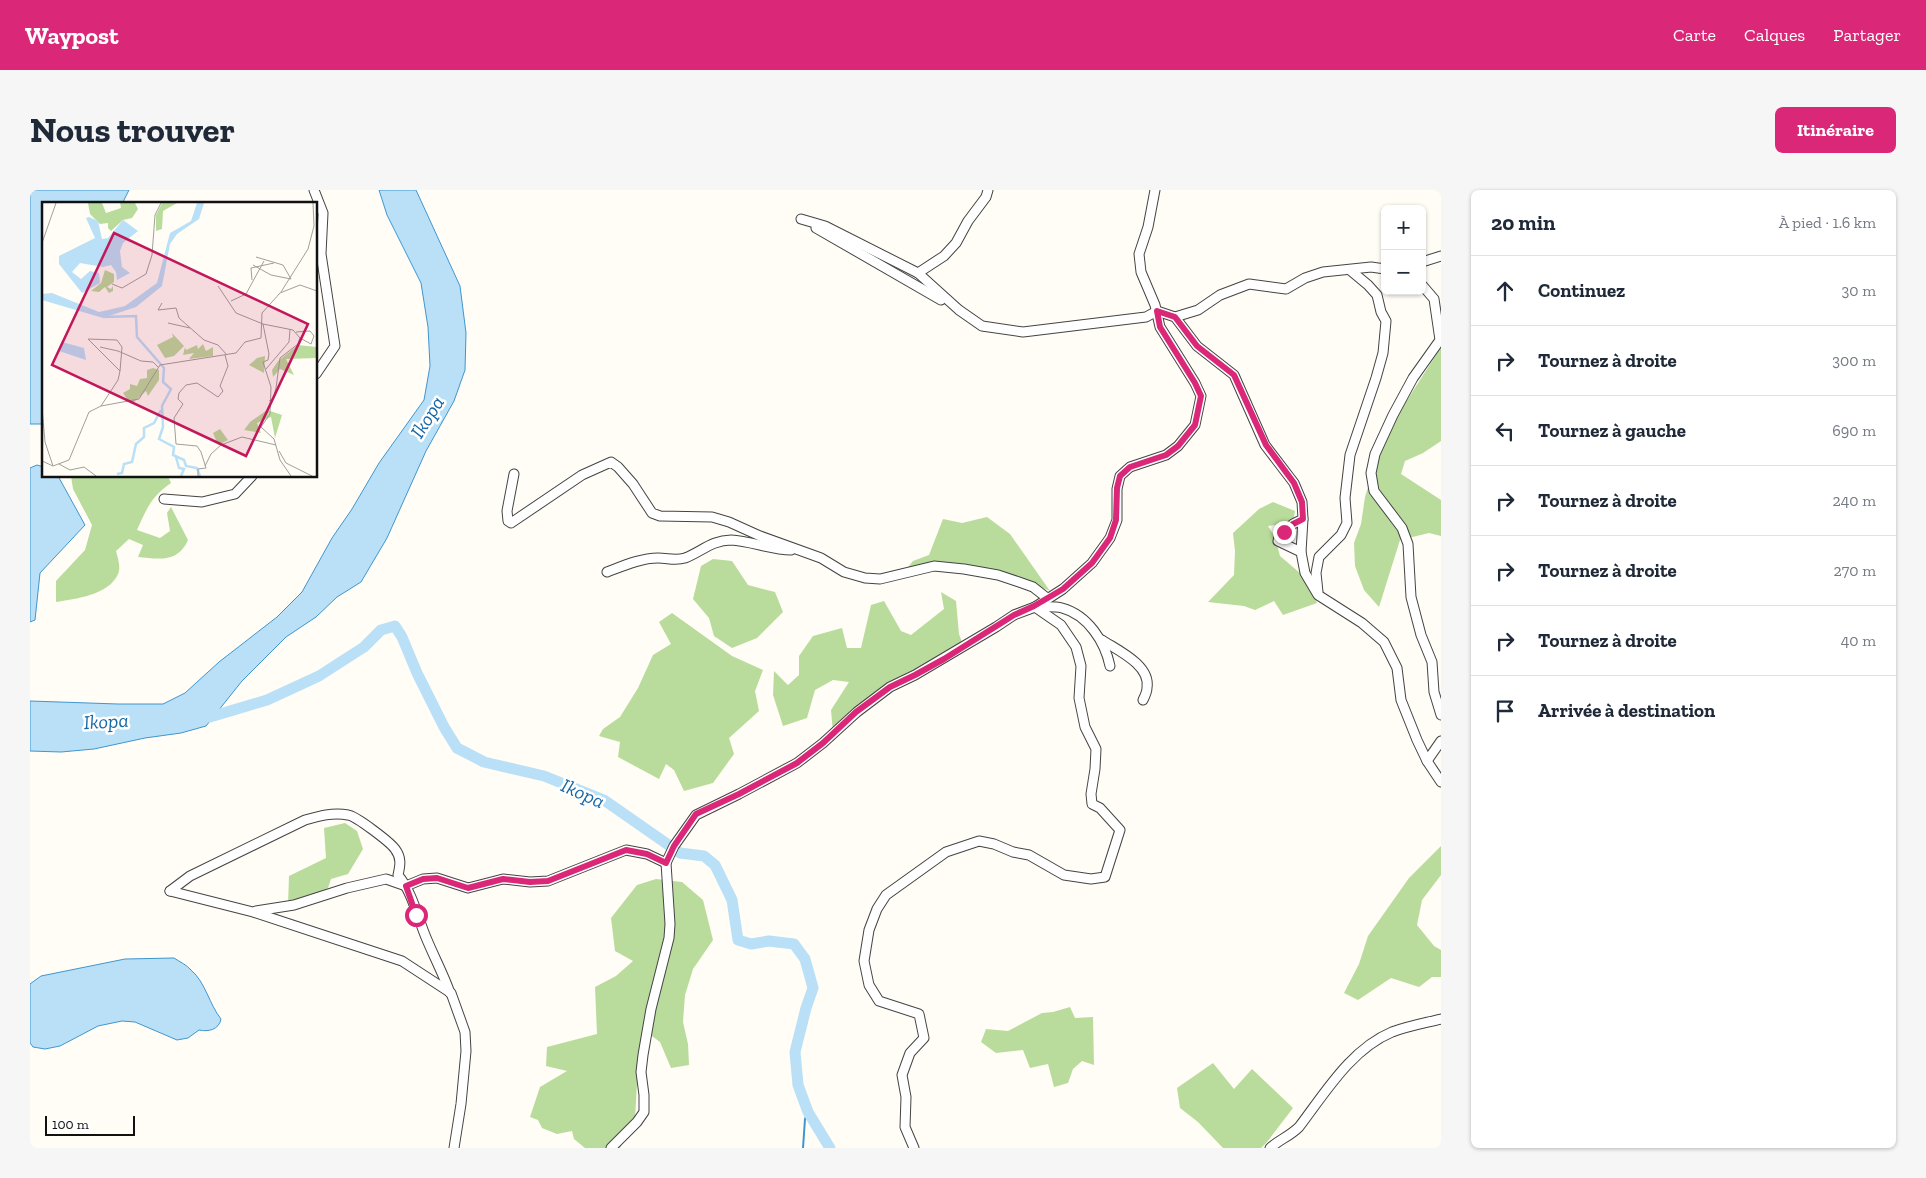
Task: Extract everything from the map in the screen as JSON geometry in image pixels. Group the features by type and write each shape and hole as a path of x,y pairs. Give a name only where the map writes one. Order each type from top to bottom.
{"street":[{"path":"314,190 322,213 321,254 335,346 318,371"},
{"path":"918,273 944,256 956,243 968,221 986,197 988,190"},
{"path":"611,1148 637,1122 644,1112 641,1072 643,1055 651,1009 669,938 670,924 666,863 696,814 739,794 797,763 823,743 856,712 890,687 944,659 1014,615 1063,589 1092,563 1110,538 1116,520 1117,488 1120,476 1130,467 1166,455 1178,446 1195,425 1201,396 1160,327 1157,311 1141,272 1139,254 1148,227 1155,190"},
{"path":"959,310 918,273 825,226 801,219 959,310 982,326 1023,332 1146,317 1157,311 1175,317 1197,346 1234,375 1266,445 1294,483 1302,502 1301,552 1305,573 1318,594 1362,623 1384,642 1397,668 1401,700 1427,761 1441,782"},
{"path":"1426,261 1441,256"},
{"path":"1175,317 1198,310 1220,295 1249,284 1286,289 1305,278 1323,272 1371,267 1381,268"},
{"path":"1318,594 1316,572 1319,557 1341,536 1347,523 1345,498 1350,455 1381,361 1386,321 1381,312 1377,295 1350,270"},
{"path":"1426,289 1438,301 1441,340 1413,378 1393,415 1375,454 1370,473 1374,491 1402,528 1408,544 1411,597 1432,662 1434,692 1441,715"},
{"path":"514,474 507,511 508,521 511,523 582,475 611,462 633,484 652,513 660,516 712,517 729,522 760,536 821,558 844,572 865,578 880,579 934,566 964,569 998,575 1019,582 1033,587 1048,598"},
{"path":"164,499 202,502 235,494 250,478"},
{"path":"1301,552 1278,542 1279,536 1293,524 1303,519"},
{"path":"607,572 638,561 658,558 670,560 685,558 715,542 732,540 781,550 799,550"},
{"path":"1034,606 1062,608 1084,620 1101,640 1110,666"},
{"path":"914,1148 905,1127 906,1096 902,1075 910,1053 924,1038 919,1014 879,1001 870,985 864,961 869,930 886,895 946,852 979,841 1028,855 1064,876 1091,879 1105,876 1120,830 1100,808 1092,804 1091,794 1096,749 1085,727 1079,698 1082,666 1076,647 1061,625 1034,606"},
{"path":"1101,640 1129,658 1143,670 1148,687 1144,700"},
{"path":"1427,761 1441,741"},
{"path":"451,993 402,961 253,912 170,891 190,876 305,820 325,815 350,815 371,829 396,850 401,864 398,875 406,886 416,915 441,967 451,993 465,1032 466,1051 461,1104 454,1148"},
{"path":"253,912 294,905 346,888 386,879 406,886 423,879 437,878 468,888 503,879 530,882 548,881 626,850 647,854 666,863"},
{"path":"1270,1148 1278,1141 1290,1136 1299,1127 1345,1068 1362,1050 1391,1033 1441,1019"}],"green space":[{"path":"1441,347 1441,441 1423,453 1405,461 1401,474 1441,500 1441,536 1429,533 1400,540 1379,607 1364,590 1355,566 1354,543 1361,524 1365,497 1383,438"},
{"path":"71,478 169,478 171,483 150,504 137,530 160,538 170,531 167,513 171,507 188,540 179,553 160,559 138,557 143,545 129,539 116,551 119,572 114,581 91,595 56,602 56,581 85,550 92,525 73,489"},
{"path":"1273,502 1295,511 1293,523 1268,526 1275,537 1280,556 1307,579 1317,603 1283,615 1274,601 1255,610 1244,606 1208,602 1234,575 1235,551 1233,533 1259,509"},
{"path":"987,517 1010,534 1050,591 1029,582 949,568 905,571 913,561 929,555 943,519 962,523"},
{"path":"713,559 732,561 748,585 775,592 783,612 757,638 732,648 714,636 709,618 693,599 701,566"},
{"path":"941,592 956,601 959,634 963,645 925,668 899,678 868,701 833,732 831,710 849,682 833,680 815,690 807,718 783,726 773,695 774,671 788,685 799,675 799,656 813,636 842,628 847,648 861,648 871,605 884,601 901,631 911,635 944,609"},
{"path":"672,613 732,656 763,670 755,691 759,711 729,738 734,754 713,783 684,791 674,770 666,764 659,779 618,757 620,742 599,736 603,729 620,717 638,688 653,655 671,644 659,622"},
{"path":"345,823 357,831 363,849 348,874 331,879 328,888 302,908 288,905 289,876 326,858 324,828"},
{"path":"1441,846 1441,875 1422,900 1417,925 1434,946 1441,950 1441,977 1432,977 1419,987 1391,978 1358,1000 1344,993 1359,964 1368,936 1409,878"},
{"path":"656,879 682,882 703,900 713,940 693,969 685,995 683,1022 688,1044 689,1065 671,1068 660,1042 645,1031 639,1049 635,1119 620,1148 585,1148 574,1139 572,1131 557,1134 542,1128 538,1120 530,1117 540,1087 567,1071 546,1066 547,1047 597,1034 595,987 616,976 633,961 615,951 611,918 637,885"},
{"path":"1070,1007 1075,1018 1093,1017 1094,1065 1082,1061 1073,1069 1068,1083 1054,1087 1048,1064 1030,1068 1023,1050 996,1053 981,1042 986,1029 1008,1031 1042,1013"},
{"path":"1213,1063 1234,1089 1252,1069 1293,1108 1261,1148 1223,1148 1198,1122 1180,1108 1177,1088"}],"water":[{"path":"30,190 129,190 123,202 42,202 42,424 30,424"},
{"path":"379,190 416,190 460,286 466,333 465,370 454,401 426,451 387,538 361,582 337,597 316,617 286,637 242,681 206,726 181,733 145,738 94,749 61,752 30,751 30,701 163,704 185,693 219,662 277,617 302,592 332,538 352,509 379,463 424,400 430,366 428,327 421,283 387,215"},
{"path":"37,465 42,466 42,478 59,478 85,525 40,573 35,620 30,622 30,468"},
{"path":"174,958 188,967 204,987 221,1019 216,1028 206,1031 199,1030 188,1038 177,1040 135,1022 122,1021 98,1026 60,1046 45,1049 33,1047 30,1043 30,984 41,976 125,959"}],"waterway":[{"name":"Ikopa","path":"199,717 210,717 267,700 319,676 364,647 381,630 395,626 444,727 457,748 484,762 544,776 604,800 680,853 704,856 715,865 732,900 738,940 751,944 769,941 794,944 805,959 813,988 795,1052 798,1085 808,1112 830,1148"},
{"path":"803,1148 805,1119 808,1112"}],"route":[{"path":"416,915 406,886 423,879 437,878 468,888 503,879 530,882 548,881 626,850 647,854 666,863 674,846 696,814 739,794 797,763 823,743 856,712 890,687 944,659 1014,615 1063,589 1092,563 1110,538 1116,520 1117,488 1120,476 1130,467 1166,455 1178,446 1195,425 1201,396 1160,327 1157,311 1175,317 1197,346 1220,366 1234,375 1248,404 1253,421 1266,445 1294,483 1302,502 1303,519 1293,524 1284,532"}]}
